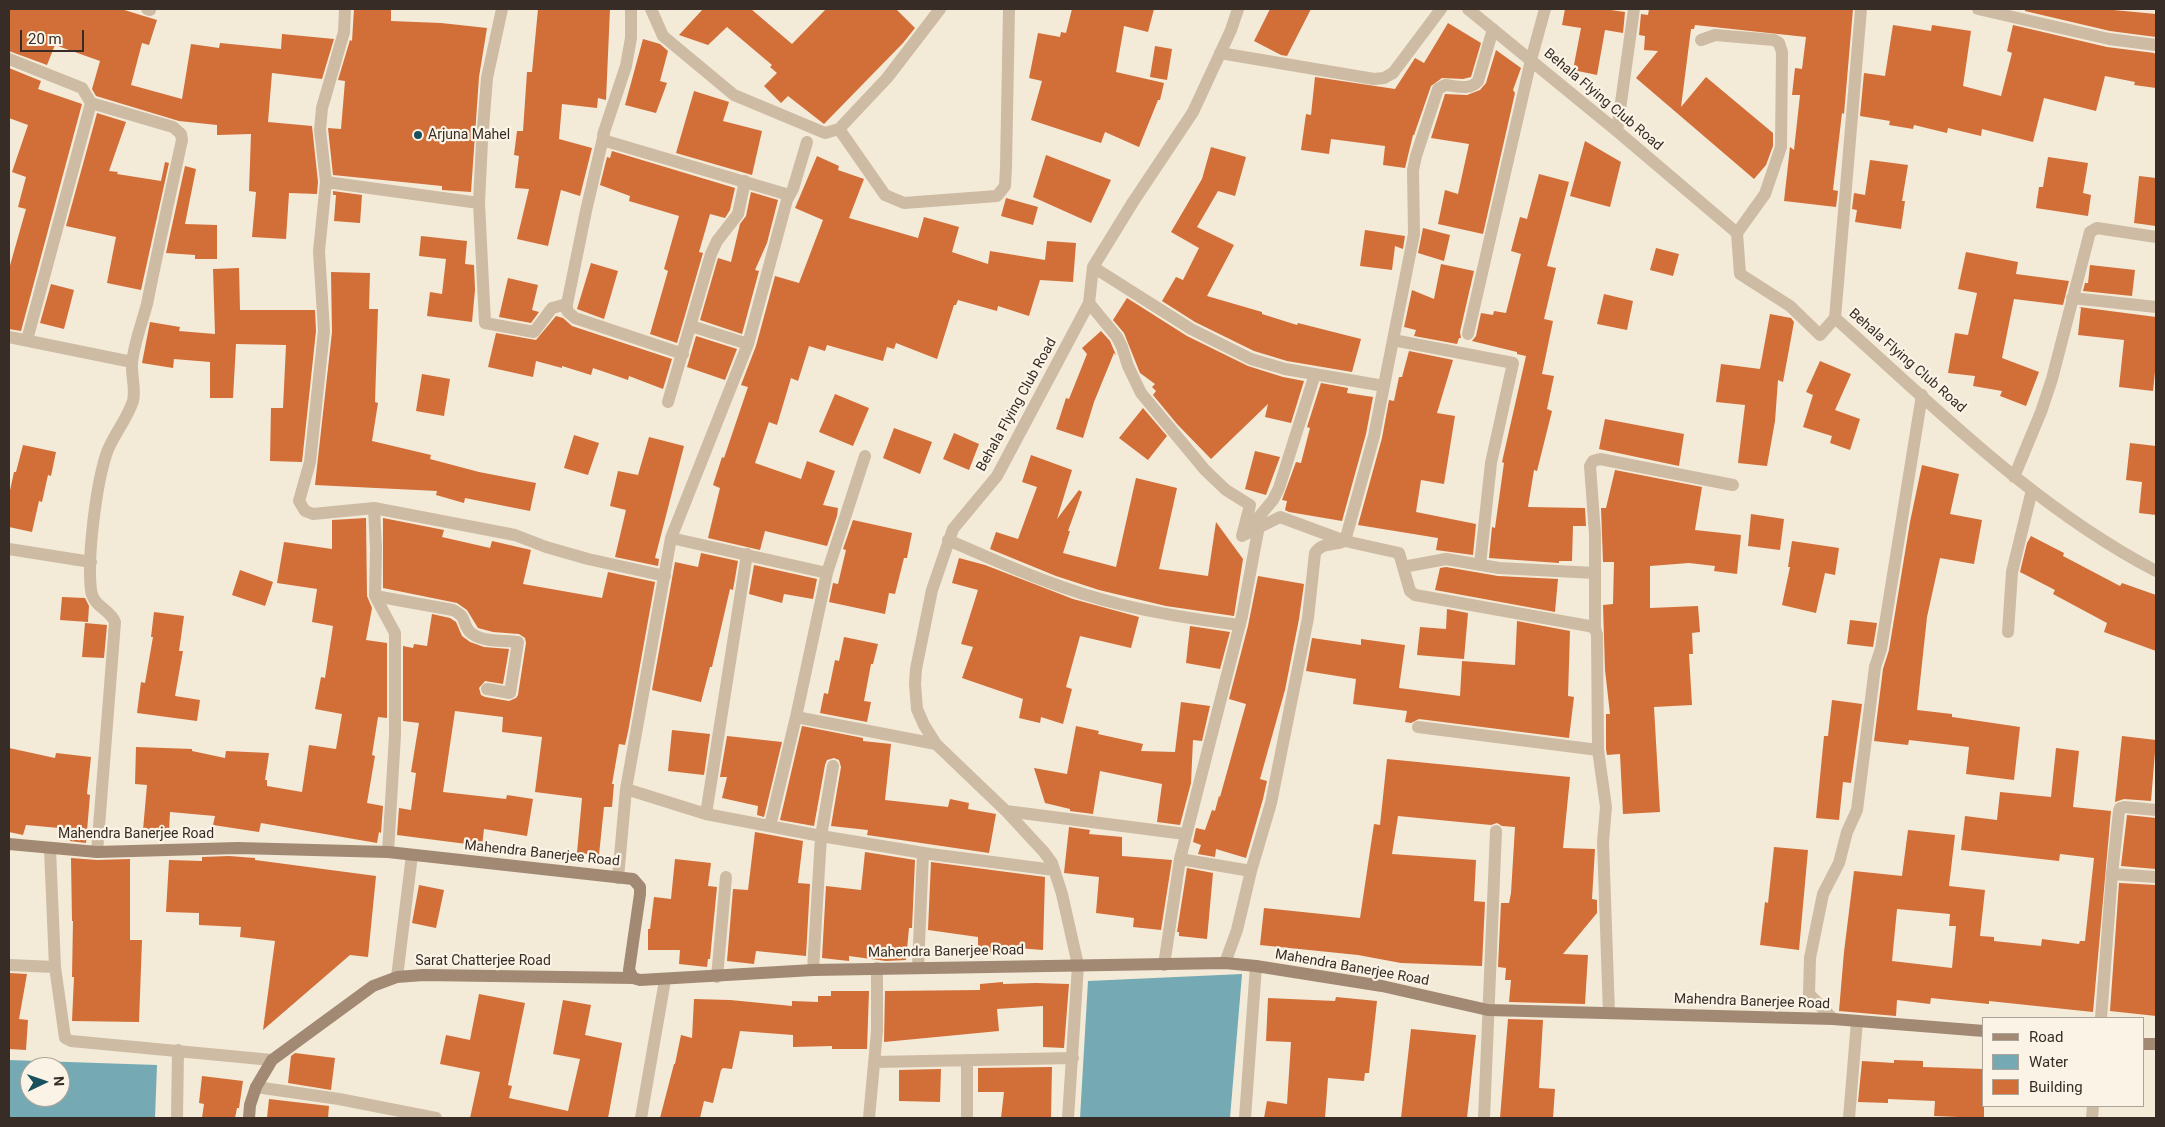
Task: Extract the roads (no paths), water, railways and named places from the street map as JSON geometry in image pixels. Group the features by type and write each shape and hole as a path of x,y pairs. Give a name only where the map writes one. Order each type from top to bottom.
{"street":[{"path":"344,9 344,32 322,108 320,130 326,182 320,251 324,331 310,462 300,501 305,511 313,514 374,508 515,535 546,547 665,576"},
{"path":"502,9 487,78 479,203 485,323 534,332 552,308 567,304"},
{"path":"631,9 631,38 626,66 603,138 586,211 567,311 575,318 682,354"},
{"path":"651,9 663,36 734,95 825,132 839,129 887,78 940,9"},
{"path":"839,129 885,195 904,204 997,196 1005,186 1009,9"},
{"name":"Behala Flying Club Road","path":"1068,1118 1078,965 1062,894 1054,870 1044,852 1006,811 936,744 924,725 917,708 915,684 932,590 948,540 960,520 997,476 1089,303 1093,268 1133,202 1193,112 1238,9"},
{"path":"1220,53 1374,79 1384,78 1393,73 1441,9"},
{"name":"Behala Flying Club Road","path":"1468,9 1617,131 1737,233 1740,274 1790,306 1820,335 1835,318 2014,477 2066,516 2131,558 2156,571"},
{"path":"1468,334 1531,60 1545,9"},
{"path":"1617,131 1634,9"},
{"path":"1835,318 1862,9"},
{"path":"1978,9 2109,39 2156,45"},
{"path":"1345,541 1374,436 1414,234 1413,170 1416,156 1438,90 1445,84 1470,87 1478,81 1493,29"},
{"path":"1701,40 1715,35 1774,40 1779,42 1782,52 1781,147 1765,194 1737,233"},
{"path":"9,59 82,88 91,103 173,127 181,134 182,140 132,362 134,399 106,453 96,505 91,562 93,600 112,615 115,622 97,852"},
{"path":"27,340 91,103"},
{"path":"603,138 606,141 789,195"},
{"path":"618,878 626,789 671,538 748,344 789,195 793,189 807,142"},
{"path":"668,402 711,254 717,242 738,214 745,181"},
{"path":"326,182 479,203"},
{"path":"2014,477 2041,412 2052,379 2090,232 2093,229 2156,237"},
{"path":"1093,268 1191,329 1251,359 1285,369 1384,386"},
{"path":"2072,298 2156,307"},
{"path":"1089,303 1117,337 1141,393 1206,470 1226,490 1250,505 1242,536"},
{"path":"691,326 748,344"},
{"path":"9,337 132,362"},
{"path":"1393,340 1513,363 1491,463 1480,564"},
{"path":"1242,536 1273,500 1279,488 1315,374"},
{"path":"1833,1019 1809,994 1810,958 1823,894 1840,863 1847,832 1857,810 1876,667 1881,649 1922,395"},
{"path":"770,826 796,716 826,573 865,456"},
{"path":"1609,1013 1603,842 1606,807 1598,750 1597,635 1594,628 1595,534 1590,466 1593,461 1600,459 1733,485"},
{"path":"2008,632 2012,572 2032,490"},
{"path":"374,508 376,549 375,596 395,633 395,735 388,852"},
{"path":"1242,536 1280,517 1345,541 1395,550 1400,556 1410,591 1415,595 1594,628"},
{"path":"1164,965 1185,834 1240,625 1259,526 1242,536"},
{"path":"671,538 826,573"},
{"path":"948,540 1018,570 1120,604 1195,619 1240,625"},
{"path":"1225,964 1237,930 1251,871 1271,802 1308,618 1315,553 1326,544 1345,541"},
{"path":"9,549 91,562"},
{"path":"706,814 747,554"},
{"path":"1403,567 1446,559 1499,568 1594,573"},
{"path":"375,596 453,610 462,615 468,630 480,639 518,642 510,693 487,689"},
{"path":"796,716 936,744"},
{"path":"1418,727 1598,750"},
{"path":"813,970 821,836 833,766"},
{"path":"626,789 706,814 821,836 1054,870"},
{"path":"2101,1017 2112,874 2120,808 2156,810"},
{"path":"1006,811 1185,834"},
{"path":"1484,1118 1496,831"},
{"name":"Mahendra Banerjee Road","path":"9,844 97,852 238,848 388,852 633,879 640,887 640,894 629,970 633,978 640,980 877,968 1225,964 1256,966 1382,986 1488,1010 1833,1019 1982,1031"},
{"path":"50,849 55,966 65,1038 71,1041 272,1060"},
{"path":"918,967 923,852"},
{"path":"397,977 412,854"},
{"path":"1180,859 1251,871"},
{"path":"2112,874 2156,877"},
{"path":"717,977 726,877"},
{"path":"9,965 55,966"},
{"path":"1245,1118 1256,966"},
{"path":"869,1118 877,1031 877,968"},
{"name":"Sarat Chatterjee Road","path":"249,1118 250,1105 256,1087 272,1060 373,986 397,977 423,975 633,978"},
{"path":"641,1118 665,980"},
{"path":"1849,1118 1857,1021"},
{"path":"177,1118 178,1050"},
{"path":"875,1062 1073,1058"},
{"path":"967,1118 968,1060"},
{"path":"256,1087 339,1099 436,1118"}],"water":[{"path":"1242,974 1230,1118 1080,1118 1088,981"},
{"path":"9,1060 20,1060 20,1107 70,1107 70,1062 157,1065 155,1118 9,1118"}],"place":[{"name":"Arjuna Mahel","path":"418,135"}]}
